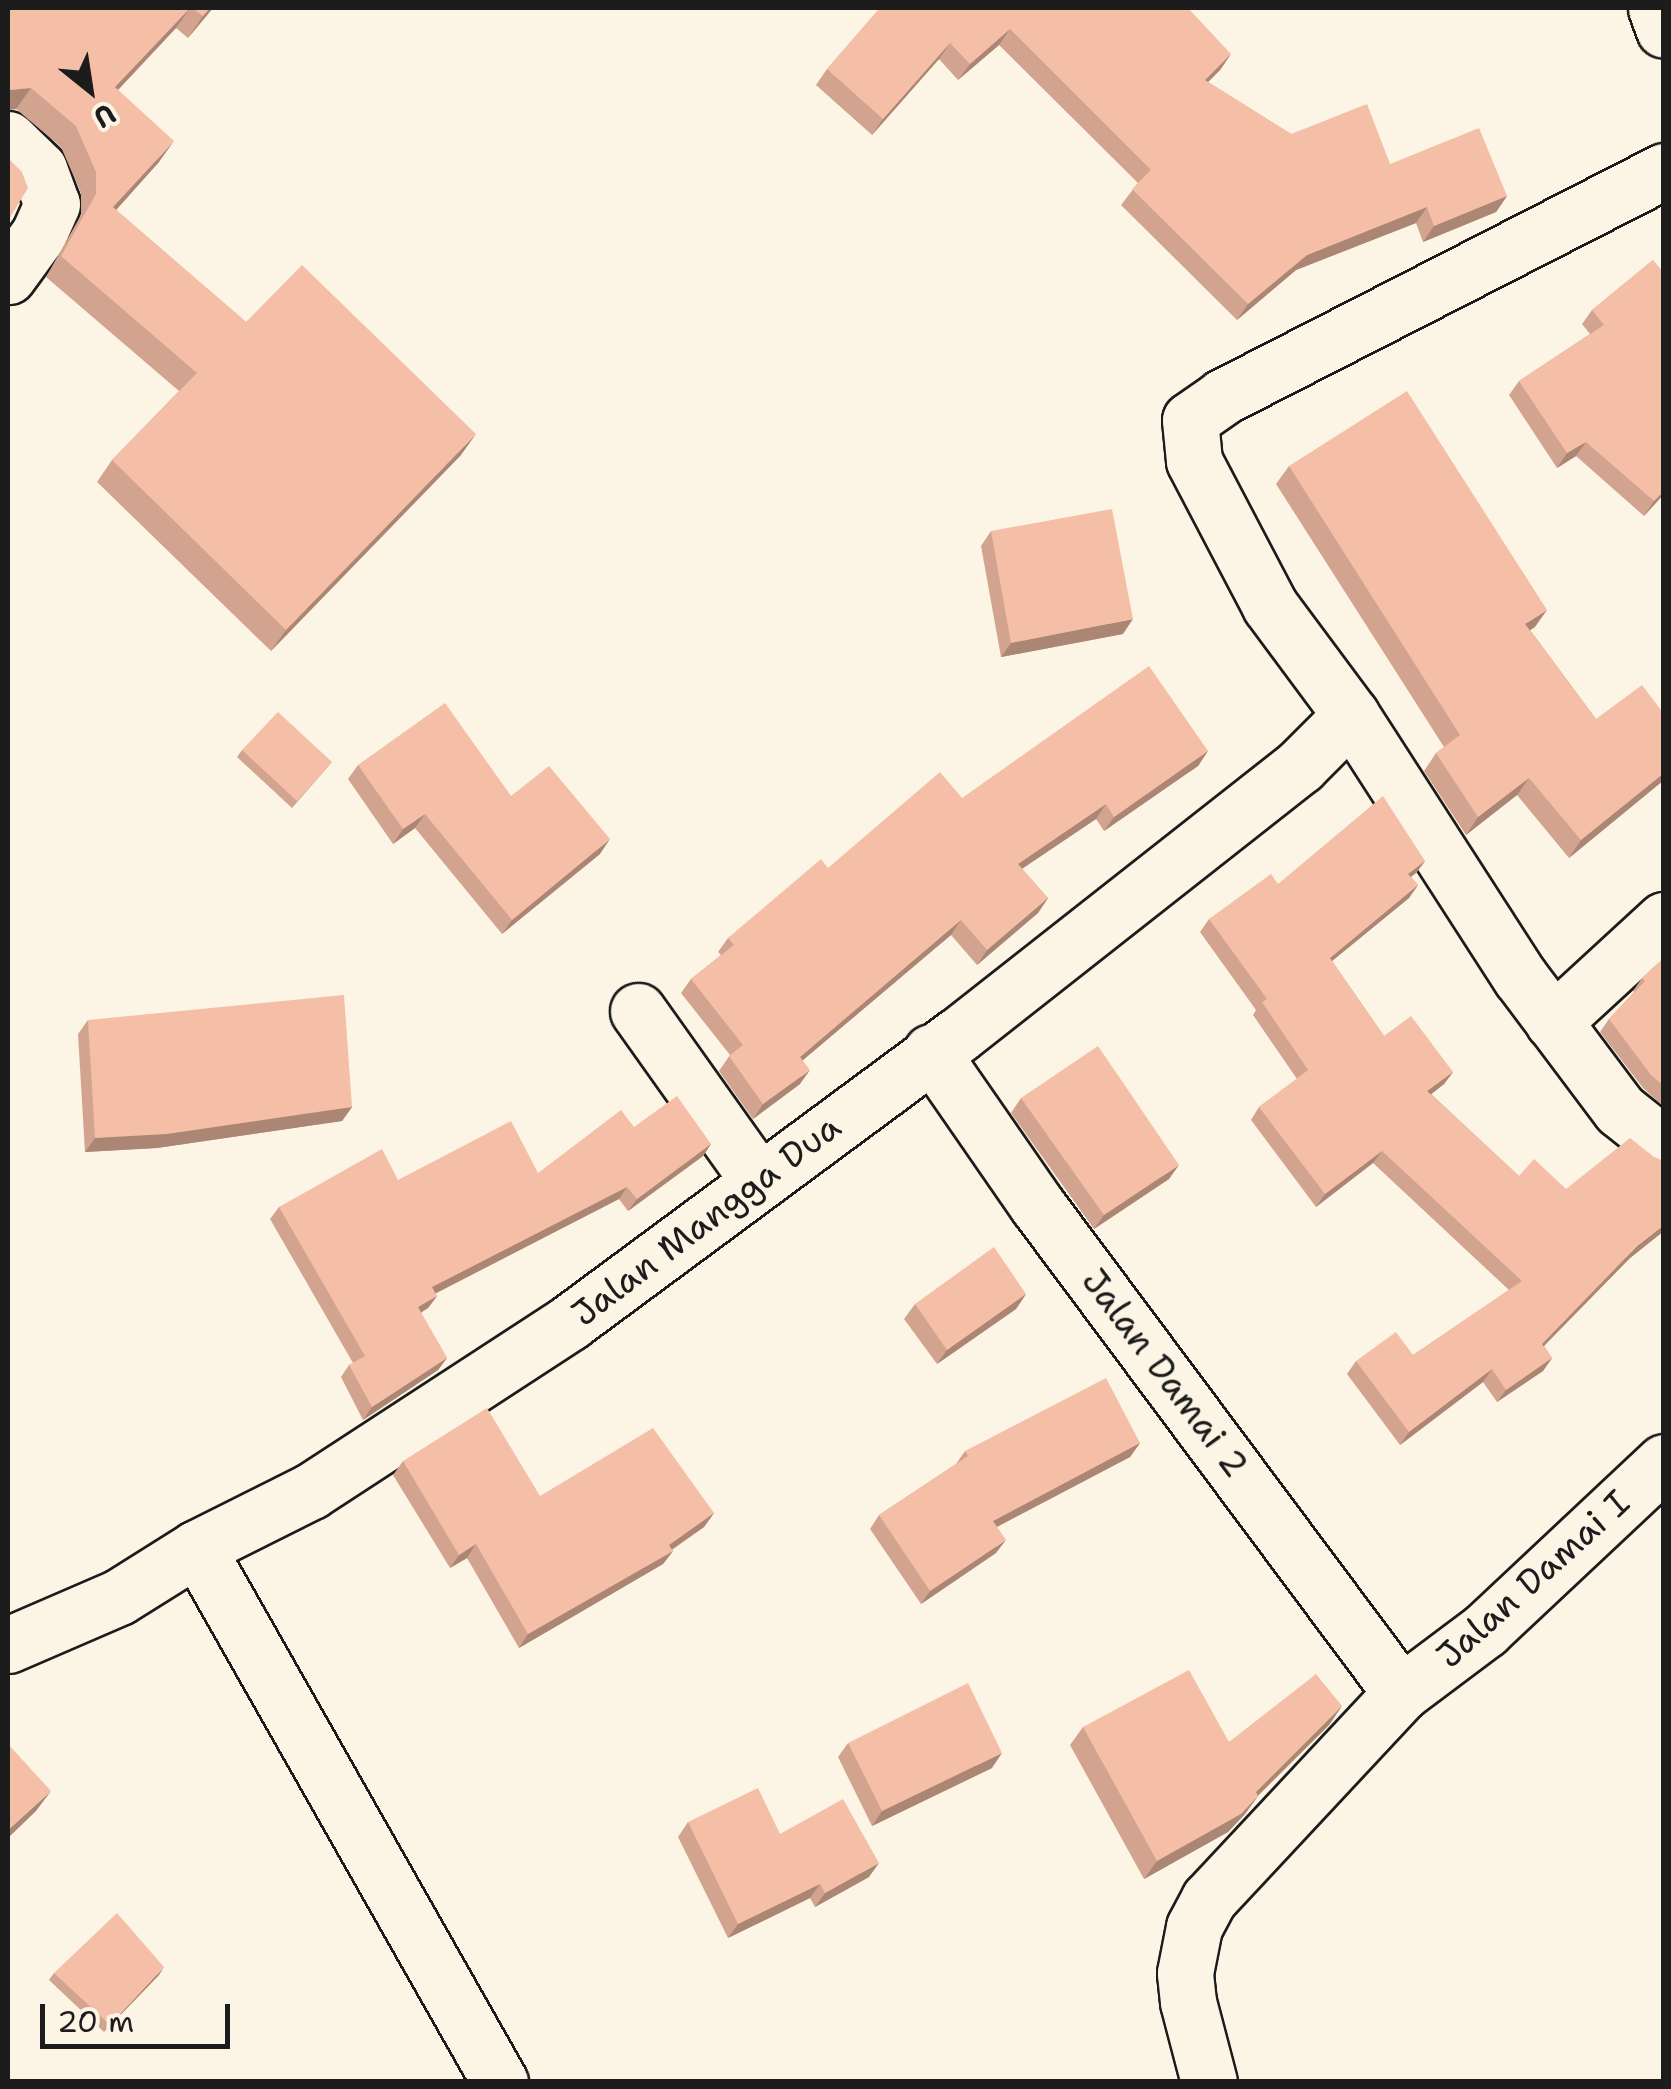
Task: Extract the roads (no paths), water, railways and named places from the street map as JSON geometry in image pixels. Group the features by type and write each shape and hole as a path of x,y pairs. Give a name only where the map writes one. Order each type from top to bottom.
{"street":[{"path":"1656,8 1664,30"},
{"path":"8,139 39,170 52,204 38,235 8,276"},
{"path":"1664,171 1223,398 1190,420 1194,461 1270,606 1351,715 1520,977 1620,1110 1664,1145"},
{"name":"Jalan Mangga Dua","path":"8,1645 119,1597 196,1548 311,1491 570,1322 931,1052 1300,766 1351,715"},
{"path":"1553,1022 1664,920"},
{"path":"638,1010 758,1180"},
{"name":"Jalan Damai 2","path":"931,1052 1037,1205 1401,1693"},
{"name":"Jalan Damai I","path":"1206,2081 1186,1988 1194,1926 1210,1899 1401,1693 1485,1630 1664,1462"},
{"path":"196,1548 500,2082"}]}
